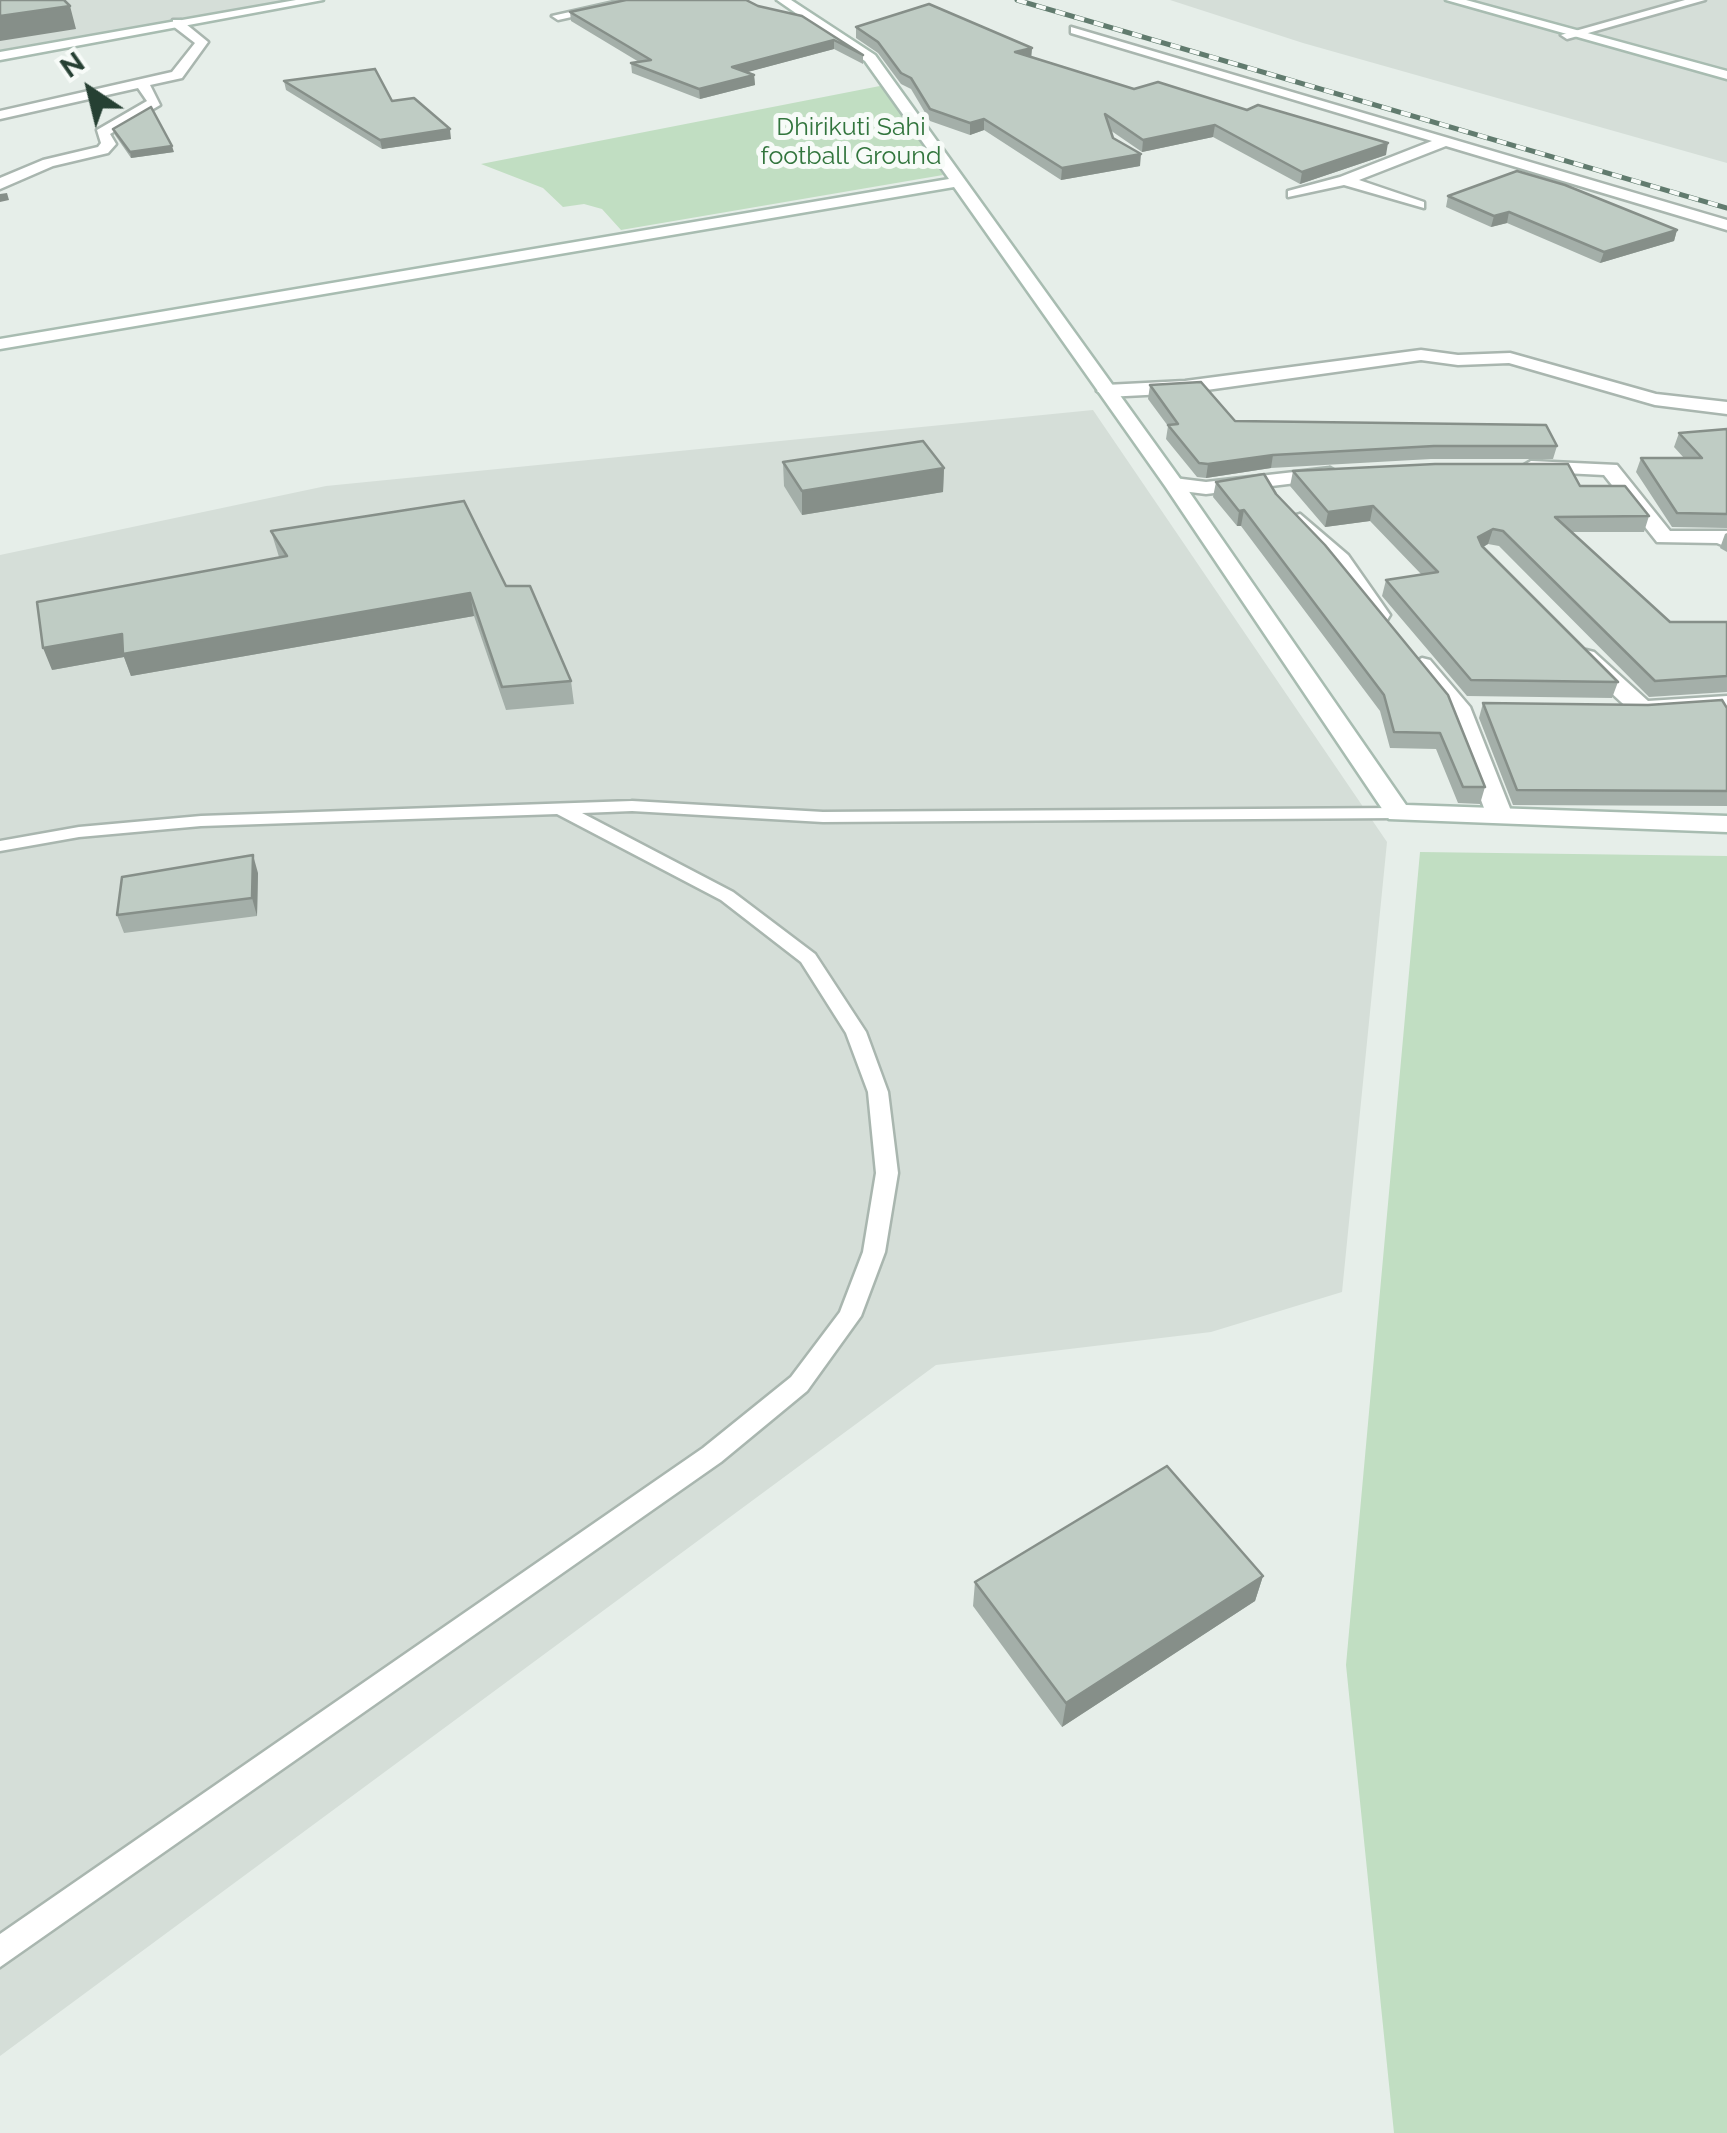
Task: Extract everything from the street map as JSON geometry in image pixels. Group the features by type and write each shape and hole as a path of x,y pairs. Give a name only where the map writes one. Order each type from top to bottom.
{"street":[{"path":"0,56 318,0"},
{"path":"558,16 642,0"},
{"path":"783,0 870,58 1174,484 1398,813 1727,824"},
{"path":"1452,0 1727,75"},
{"path":"1567,34 1699,0"},
{"path":"0,115 177,75 202,42 177,23"},
{"path":"1075,30 1727,225"},
{"path":"0,184 48,164 103,150 109,144 102,133 155,102 143,85"},
{"path":"1293,194 1345,180 1445,141"},
{"path":"0,333 202,303 952,176"},
{"path":"0,344 952,176"},
{"path":"1345,180 1419,205"},
{"path":"1106,391 1185,387 1421,354 1458,360 1510,358 1655,399 1727,408"},
{"path":"1502,467 1610,469 1664,538 1724,536 1727,541"},
{"path":"1174,484 1206,488 1271,478 1354,473"},
{"path":"1271,478 1283,504 1340,560 1402,642 1467,707 1500,816"},
{"path":"1566,635 1642,709"},
{"path":"1605,709 1727,703"}],"lane":[{"path":"0,846 79,832 202,822 632,806 823,817 1398,813"},
{"path":"0,1952 712,1455 799,1384 850,1316 874,1252 887,1172 878,1092 856,1032 808,958 727,896 561,809"}],"shaded area":[{"path":"0,0 288,0 0,50"},
{"path":"1170,0 1727,0 1727,163 1303,43"},
{"path":"1093,410 1387,842 1342,1292 1211,1332 936,1365 0,2056 0,555 326,486"}],"green space":[{"name":"Dhirikuti Sahi football Ground","path":"885,85 943,175 621,230 602,209 584,204 563,207 543,188 481,164"},
{"path":"1420,852 1727,856 1727,2133 1394,2133 1346,1665"}],"building":[{"path":"0,0 64,0 70,6 0,16"},
{"path":"626,0 746,0 802,16 863,55 834,40 732,67 754,75 699,89 631,63 651,60 570,12"},
{"path":"929,4 1032,48 1015,52 1134,89 1158,82 1247,110 1258,105 1388,143 1302,172 1215,125 1143,140 1105,114 1113,138 1141,154 1062,168 984,119 970,123 930,109 911,78 901,73 878,42 856,27"},
{"path":"375,69 392,101 414,98 450,129 380,140 284,81"},
{"path":"151,107 172,146 130,152 113,129"},
{"path":"1517,171 1565,185 1677,230 1604,252 1509,212 1494,216 1448,196"},
{"path":"1201,382 1235,421 1546,425 1557,446 1434,446 1199,463 1168,425 1178,424 1150,385"},
{"path":"1727,429 1727,514 1677,513 1641,458 1702,458 1679,433"},
{"path":"923,441 944,468 802,491 783,462"},
{"path":"1435,464 1568,464 1580,486 1625,486 1649,516 1555,517 1670,622 1727,622 1727,676 1655,681 1503,531 1493,529 1478,537 1482,546 1618,682 1471,680 1386,580 1438,572 1373,506 1328,512 1293,471"},
{"path":"1264,474 1276,494 1325,545 1448,695 1485,787 1463,787 1440,733 1394,732 1384,695 1244,510 1239,511 1216,482"},
{"path":"464,501 506,586 530,586 571,681 502,687 470,593 123,654 122,634 43,648 37,602 287,556 271,531"},
{"path":"1722,700 1727,708 1727,791 1517,790 1483,703 1648,705"},
{"path":"253,855 252,898 117,915 122,877"},
{"path":"1167,1466 1263,1576 1066,1703 975,1582"}],"railway":[{"path":"1017,0 1727,208"}]}
